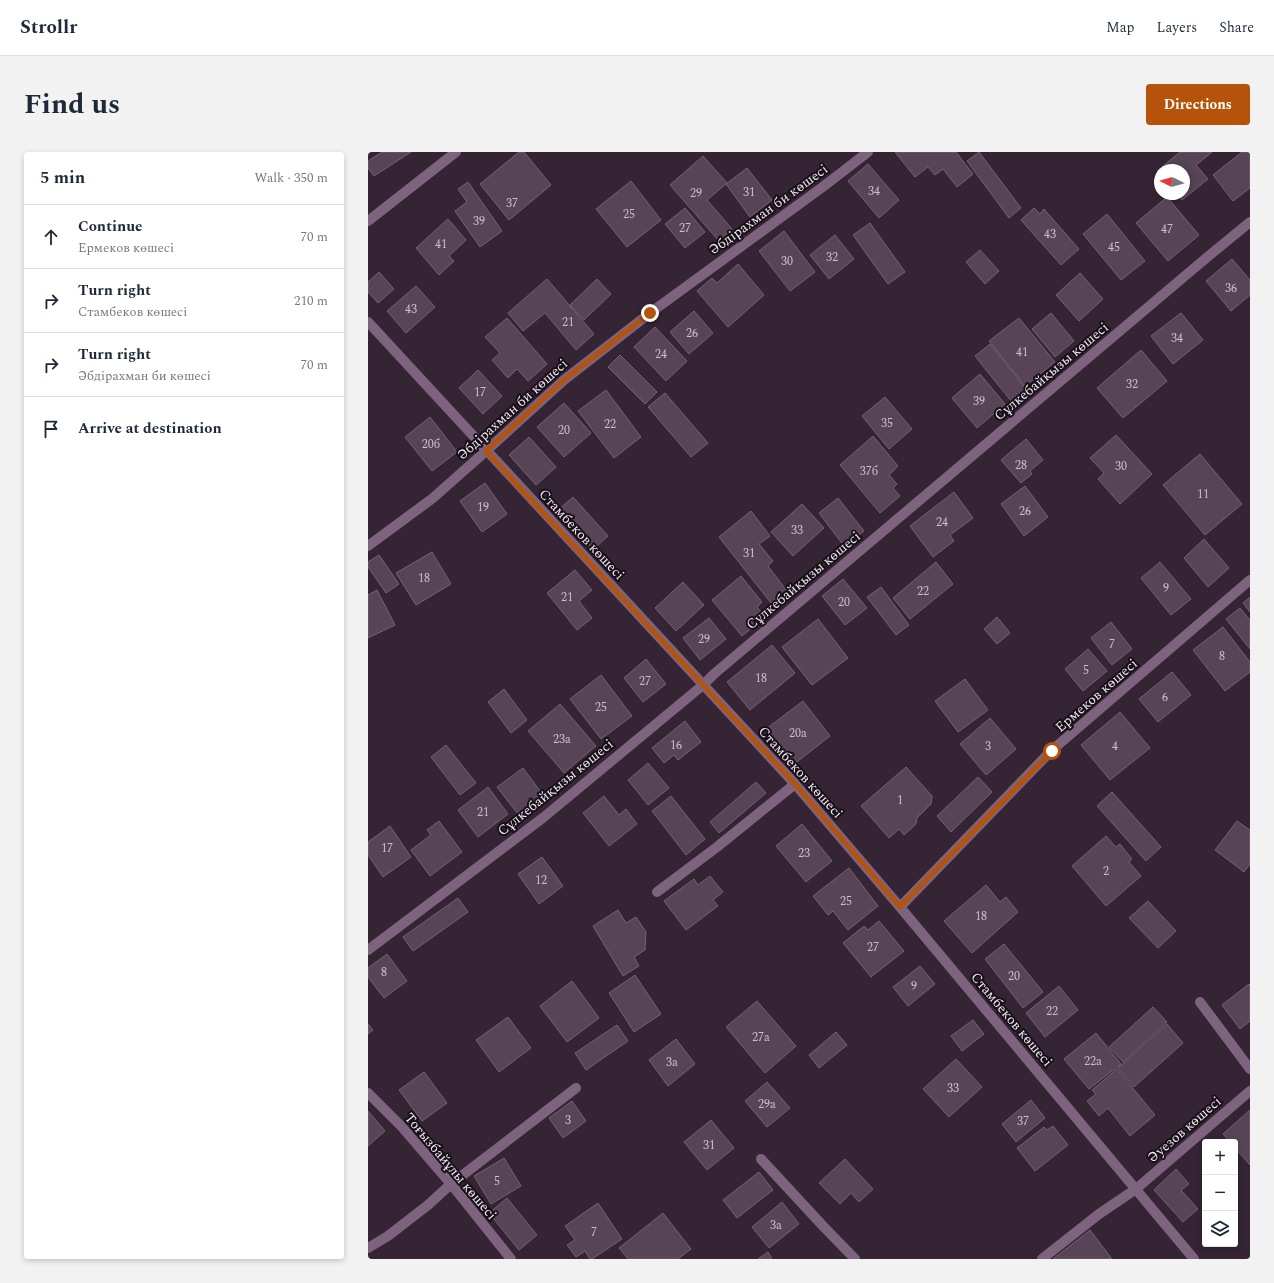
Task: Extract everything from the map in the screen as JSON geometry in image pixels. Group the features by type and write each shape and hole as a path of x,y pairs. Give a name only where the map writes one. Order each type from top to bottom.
{"street":[{"path":"368,221 456,152"},
{"name":"Әбдірахман би көшесі","path":"368,546 433,498 570,375 650,313 824,186 868,152"},
{"name":"Сұлкебайқызы көшесі","path":"368,950 544,817 703,685 714,674 1250,222"},
{"name":"Стамбеков көшесі","path":"368,322 795,784 900,907 1194,1259"},
{"name":"Ермеков көшесі","path":"900,907 1052,751 1250,580"},
{"path":"656,892 717,847 795,784"},
{"path":"1200,1002 1250,1069"},
{"path":"368,1248 388,1236 428,1205 451,1184 576,1088"},
{"name":"Әуезов көшесі","path":"1042,1259 1099,1214 1136,1189 1250,1091"},
{"name":"Тоғызбайұлы көшесі","path":"368,1093 402,1127 451,1184 511,1259"},
{"path":"761,1159 855,1259"}],"building":[{"path":"382,152 411,152 374,176 368,168 368,161"},
{"path":"519,152 524,152 551,185 509,220 480,184"},
{"path":"895,152 956,152 973,174 957,187 943,169 935,175 928,167 915,177"},
{"path":"979,152 1021,208 1009,218 967,161"},
{"path":"1180,152 1212,152 1196,165 1208,179 1190,194 1190,164 1165,164"},
{"path":"1242,152 1250,152 1250,188 1233,201 1213,175"},
{"path":"703,156 727,183 707,200 732,229 719,241 670,185"},
{"path":"868,164 899,200 879,218 848,181"},
{"path":"747,168 772,200 750,217 726,184"},
{"path":"631,181 661,220 627,247 596,209"},
{"path":"468,182 502,231 480,247 455,211 467,202 458,189"},
{"path":"1163,200 1170,200 1199,235 1168,261 1136,223"},
{"path":"685,208 705,232 685,248 665,224"},
{"path":"1034,208 1040,214 1044,209 1079,249 1061,265 1021,220"},
{"path":"1107,214 1145,261 1121,280 1083,234"},
{"path":"448,219 466,240 449,256 454,261 439,275 416,248"},
{"path":"870,223 905,272 888,284 853,235"},
{"path":"784,231 815,272 790,291 759,251"},
{"path":"835,235 854,259 829,279 810,255"},
{"path":"980,250 999,271 985,284 966,262"},
{"path":"1232,259 1250,280 1250,295 1231,311 1206,281"},
{"path":"738,264 764,295 728,327 697,291 712,278 717,283"},
{"path":"379,272 394,289 378,303 368,292 368,282"},
{"path":"1080,273 1103,299 1079,321 1056,295"},
{"path":"547,279 594,334 576,350 545,313 523,331 508,313"},
{"path":"597,279 611,294 584,320 570,305"},
{"path":"416,286 435,307 406,333 387,311"},
{"path":"694,311 713,333 689,354 670,332"},
{"path":"1051,313 1074,341 1055,357 1032,329"},
{"path":"1181,313 1203,340 1173,364 1151,336"},
{"path":"507,318 547,364 528,381 517,369 508,378 492,360 500,353 485,337"},
{"path":"1019,318 1055,362 1025,386 989,341"},
{"path":"655,327 687,361 666,381 634,347"},
{"path":"990,344 1030,394 1015,406 975,356"},
{"path":"1141,350 1167,381 1123,418 1097,388"},
{"path":"620,355 657,392 645,404 608,367"},
{"path":"478,370 502,396 483,414 459,388"},
{"path":"980,374 1005,404 977,428 952,398"},
{"path":"606,390 641,437 614,458 578,411"},
{"path":"665,393 708,443 691,457 648,407"},
{"path":"885,397 912,429 889,449 862,416"},
{"path":"564,403 591,433 564,457 537,427"},
{"path":"430,417 457,452 432,471 405,437"},
{"path":"1116,435 1152,474 1120,504 1098,479 1104,473 1090,458"},
{"path":"873,436 898,466 889,475 897,484 893,488 900,496 880,513 840,465"},
{"path":"529,437 556,467 536,485 509,455"},
{"path":"1026,439 1043,460 1030,471 1032,474 1021,483 1001,460"},
{"path":"1200,454 1242,504 1205,535 1163,485"},
{"path":"485,483 507,514 482,532 460,501"},
{"path":"1025,486 1048,517 1024,536 1001,504"},
{"path":"954,492 973,518 950,535 954,541 933,557 910,526"},
{"path":"573,497 608,536 593,550 557,511"},
{"path":"838,498 864,531 844,546 819,513"},
{"path":"802,504 824,528 793,556 771,532"},
{"path":"751,511 770,536 759,544 773,561 768,566 787,591 771,603 719,537"},
{"path":"1204,539 1229,568 1208,587 1184,558"},
{"path":"432,552 451,584 416,605 396,573"},
{"path":"379,555 399,584 386,593 368,567 368,562"},
{"path":"936,562 953,584 910,619 893,598"},
{"path":"1160,562 1191,599 1171,615 1141,578"},
{"path":"575,570 592,590 579,601 592,618 577,630 547,593"},
{"path":"741,576 762,602 757,607 765,617 742,636 712,600"},
{"path":"843,579 867,608 845,625 822,596"},
{"path":"683,582 704,605 676,631 655,608"},
{"path":"881,587 909,625 896,635 867,597"},
{"path":"377,590 395,625 368,638 368,595"},
{"path":"1250,597 1250,612 1243,603"},
{"path":"1240,608 1250,620 1250,649 1226,619"},
{"path":"997,617 1010,633 997,644 984,629"},
{"path":"709,618 726,639 700,660 683,638"},
{"path":"818,619 848,658 812,685 782,647"},
{"path":"1111,622 1132,649 1112,665 1091,638"},
{"path":"1223,627 1250,662 1250,672 1225,691 1193,650"},
{"path":"772,645 795,673 750,710 727,682"},
{"path":"1088,649 1107,671 1083,691 1065,669"},
{"path":"646,659 666,684 643,702 624,678"},
{"path":"1172,672 1191,695 1158,722 1139,699"},
{"path":"601,675 632,716 601,739 570,699"},
{"path":"965,679 988,710 958,732 935,701"},
{"path":"504,689 527,720 511,733 488,702"},
{"path":"803,701 830,736 793,765 766,729"},
{"path":"560,704 596,746 564,773 528,731"},
{"path":"1120,712 1150,748 1110,780 1081,745"},
{"path":"990,718 1016,749 986,775 960,744"},
{"path":"685,721 701,742 678,760 674,755 664,763 652,748"},
{"path":"446,745 476,783 460,795 431,757"},
{"path":"648,763 669,788 648,805 628,780"},
{"path":"906,767 932,796 931,804 917,818 916,824 904,835 899,829 889,838 861,806"},
{"path":"523,768 543,795 518,814 497,787"},
{"path":"978,777 992,792 951,832 937,816"},
{"path":"756,782 766,793 719,833 710,822"},
{"path":"488,787 508,814 478,837 458,810"},
{"path":"1112,792 1161,847 1146,861 1097,806"},
{"path":"604,796 619,815 626,809 637,824 609,846 583,813"},
{"path":"671,796 705,839 686,855 652,811"},
{"path":"439,821 462,852 430,876 411,850 431,835 427,830"},
{"path":"1237,821 1250,830 1250,864 1244,872 1215,850"},
{"path":"802,824 832,861 806,882 776,846"},
{"path":"390,826 411,857 383,877 368,855 368,842"},
{"path":"1106,836 1116,847 1120,844 1132,859 1129,862 1141,876 1106,906 1072,866"},
{"path":"542,857 563,886 539,904 518,874"},
{"path":"849,868 878,906 848,930 833,911 828,915 813,896"},
{"path":"710,876 723,892 713,900 718,906 686,930 664,901 694,879 698,885"},
{"path":"986,885 1000,902 1006,897 1018,912 972,953 944,921"},
{"path":"458,898 468,912 413,951 403,937"},
{"path":"1148,901 1176,931 1158,948 1129,918"},
{"path":"618,910 626,923 636,917 646,932 645,950 634,957 639,966 623,976 593,926"},
{"path":"879,921 904,951 871,977 843,943 864,926 868,930"},
{"path":"1004,944 1043,992 1023,1008 985,959"},
{"path":"387,954 407,981 384,998 368,977 368,968"},
{"path":"920,966 935,984 908,1006 893,987"},
{"path":"635,975 661,1014 634,1032 609,993"},
{"path":"572,981 599,1018 567,1042 540,1006"},
{"path":"1249,984 1250,1021 1240,1029 1222,1005"},
{"path":"1059,986 1078,1010 1045,1037 1026,1013"},
{"path":"757,1001 796,1046 765,1073 726,1027"},
{"path":"1153,1007 1167,1022 1123,1062 1109,1047"},
{"path":"508,1017 531,1048 499,1072 476,1040"},
{"path":"973,1020 984,1034 962,1051 951,1036"},
{"path":"368,1024 373,1030 368,1034"},
{"path":"1167,1024 1183,1043 1134,1087 1118,1068"},
{"path":"617,1025 628,1041 586,1070 575,1053"},
{"path":"836,1032 847,1045 819,1068 809,1055"},
{"path":"1096,1033 1121,1064 1089,1089 1064,1059"},
{"path":"676,1039 695,1064 668,1086 649,1060"},
{"path":"956,1059 982,1087 949,1117 923,1089"},
{"path":"1117,1069 1155,1115 1130,1136 1108,1108 1099,1116 1087,1101 1096,1094 1092,1090"},
{"path":"424,1072 447,1103 422,1121 399,1090"},
{"path":"767,1082 790,1108 767,1127 745,1101"},
{"path":"1031,1100 1045,1118 1016,1142 1002,1124"},
{"path":"572,1101 586,1121 563,1138 549,1118"},
{"path":"1250,1110 1250,1165 1238,1151 1238,1139 1227,1139 1223,1134"},
{"path":"368,1111 385,1131 368,1146"},
{"path":"711,1120 734,1148 707,1170 684,1142"},
{"path":"1053,1126 1068,1145 1035,1171 1017,1148 1044,1127 1047,1130"},
{"path":"504,1158 521,1186 491,1204 474,1176"},
{"path":"845,1159 873,1189 859,1202 851,1193 840,1204 819,1183"},
{"path":"1176,1169 1189,1184 1181,1190 1198,1209 1183,1222 1154,1190"},
{"path":"759,1172 773,1190 737,1218 723,1200"},
{"path":"507,1198 537,1235 519,1250 489,1213"},
{"path":"782,1202 799,1224 769,1248 752,1227"},
{"path":"598,1203 622,1239 592,1259 590,1259 585,1251 576,1257 567,1245 575,1240 565,1226"},
{"path":"663,1213 691,1249 678,1259 628,1259 619,1248"},
{"path":"1090,1230 1112,1259 1053,1259"},
{"path":"768,1252 772,1259 758,1259"}],"route":[{"path":"650,313 564,380 486,451 795,784 900,907 1052,751"}]}
